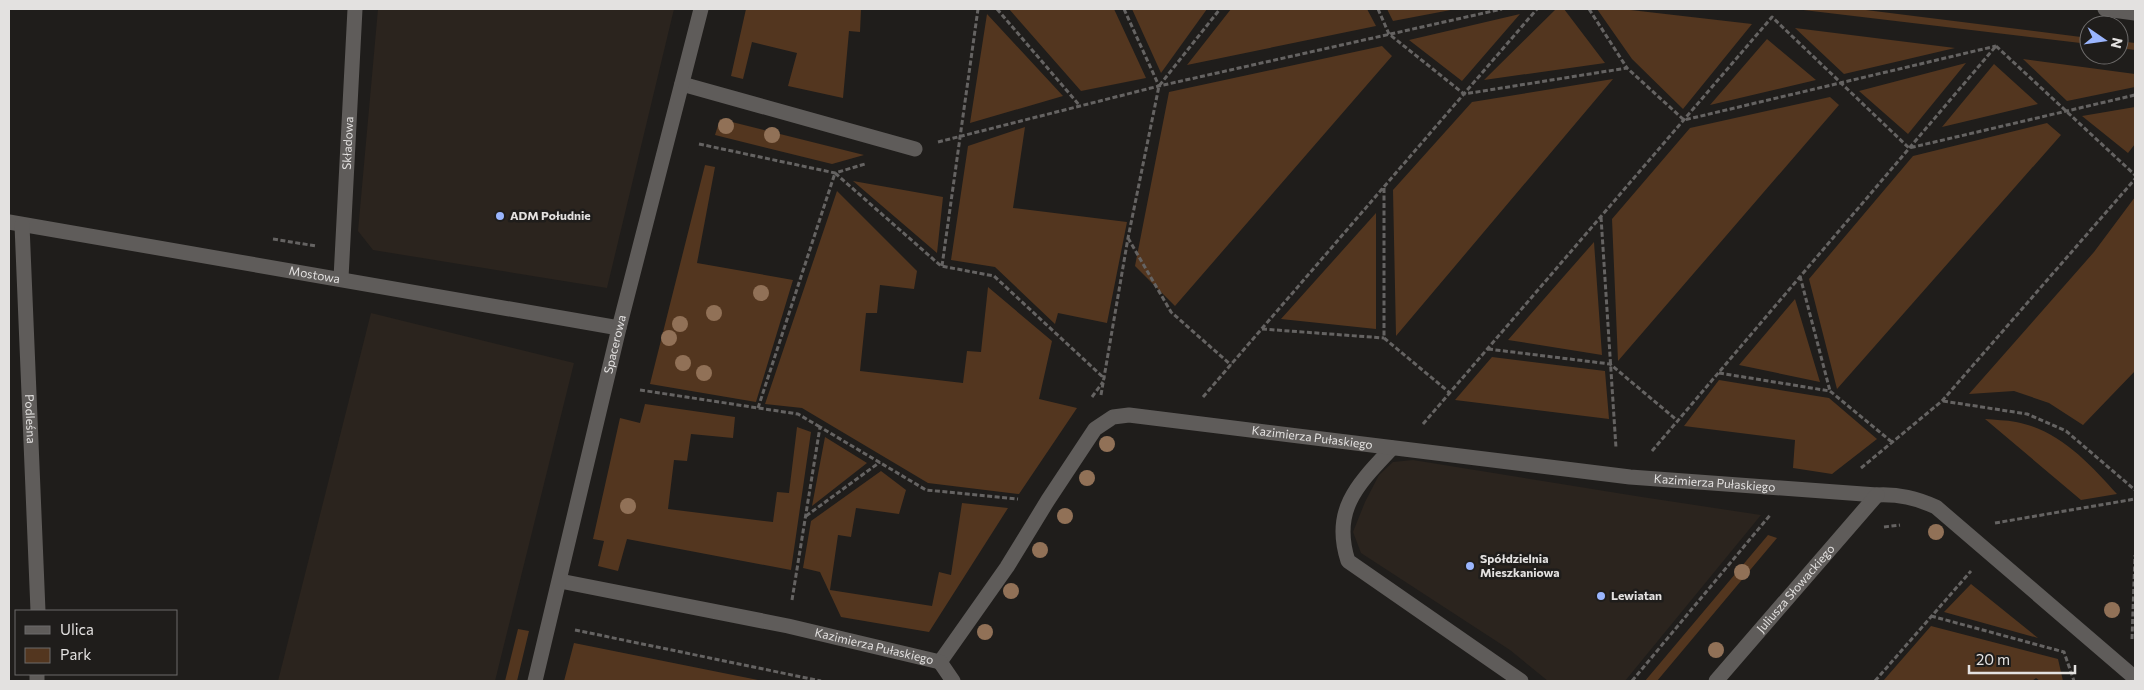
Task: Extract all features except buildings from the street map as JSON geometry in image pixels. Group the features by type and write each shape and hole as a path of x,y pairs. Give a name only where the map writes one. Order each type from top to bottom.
{"street":[{"name":"Składowa","path":"340,278 355,9"},
{"name":"Spacerowa","path":"535,681 550,625 619,328 701,9"},
{"path":"2105,9 2135,12"},
{"path":"682,84 915,149"},
{"name":"Mostowa","path":"15,223 619,328"},
{"name":"Podleśna","path":"15,223 38,610"},
{"name":"Kazimierza Pułaskiego","path":"560,581 788,626 940,662 1007,567 1095,428 1113,417 1129,415 1624,477 1877,495 1893,494 1921,500 1936,507 2135,678"},
{"path":"1396,448 1359,483 1349,500 1342,544 1348,561 1521,681"},
{"name":"Juliusza Słowackiego","path":"1716,681 1877,495"},
{"path":"940,662 953,681"}],"path":[{"path":"942,266 978,9"},
{"path":"997,9 1080,106"},
{"path":"1124,9 1159,86"},
{"path":"835,172 942,266 994,276 1104,379 1128,238 1159,86 1220,9"},
{"path":"1378,9 1389,34 1464,94 1627,68"},
{"path":"915,149 959,136 1159,86 1502,9"},
{"path":"1182,422 1537,9"},
{"path":"1588,9 1627,68 1684,120"},
{"path":"1396,448 1450,393 1772,17 1909,148"},
{"path":"1684,120 1996,46"},
{"path":"1996,46 2135,175"},
{"path":"1624,477 1678,421 1996,46"},
{"path":"1909,148 2135,95"},
{"path":"699,144 835,172 871,162"},
{"path":"758,408 835,172"},
{"path":"1830,492 1893,443 1942,401 2135,179"},
{"path":"1384,187 1384,338"},
{"path":"1601,217 1610,364 1624,477"},
{"path":"1128,238 1172,312 1231,365"},
{"path":"1800,276 1830,391"},
{"path":"1262,329 1384,338 1450,393"},
{"path":"1488,349 1610,364 1678,421"},
{"path":"1718,373 1830,391 1893,443"},
{"path":"640,390 798,414 926,490 1025,499"},
{"path":"1942,401 2027,414 2066,431 2135,490"},
{"path":"788,626 820,427"},
{"path":"806,516 880,462"},
{"path":"1632,681 1792,489"},
{"path":"1961,529 2135,499"},
{"path":"1882,527 1899,524 1906,526"},
{"path":"2132,642 2135,555"},
{"path":"1964,565 1978,577"},
{"path":"1875,681 1971,571"},
{"path":"1932,616 2064,652"},
{"path":"550,625 821,681"},
{"path":"2057,646 2071,658"},
{"path":"2064,652 2074,681"}],"shaded area":[{"path":"378,9 674,9 607,288 373,250 358,231"},
{"path":"371,313 574,363 495,681 278,681"},
{"path":"1413,460 1761,515 1625,681 1548,681 1510,650 1361,553 1353,532 1365,502 1379,475 1393,462"}],"green space":[{"path":"746,9 861,9 860,32 849,31 843,98 788,86 797,53 752,42 743,79 731,76"},
{"path":"1009,9 1114,9 1146,78 1081,91"},
{"path":"1132,9 1207,9 1161,73"},
{"path":"1231,9 1367,9 1376,26 1187,65"},
{"path":"1387,9 1456,9 1393,21"},
{"path":"1556,9 1564,9 1605,63 1484,80"},
{"path":"1597,9 1622,9 1752,24 1683,109 1632,59"},
{"path":"1795,9 1858,9 2079,37 2079,43"},
{"path":"987,14 1063,96 970,123"},
{"path":"1520,14 1462,81 1409,40"},
{"path":"1795,28 1955,48 1844,74"},
{"path":"1767,39 1816,80 1710,105"},
{"path":"2129,42 2135,43 2135,50 2129,49"},
{"path":"1382,46 1392,56 1175,306 1135,266 1169,92"},
{"path":"2023,59 2135,74 2135,87 2067,101"},
{"path":"1966,63 1908,134 1859,91"},
{"path":"1994,64 2038,104 1942,127"},
{"path":"1613,79 1396,336 1393,190 1472,102"},
{"path":"1830,97 1839,105 1618,361 1612,219 1690,128"},
{"path":"2135,107 2135,144 2128,153 2082,116"},
{"path":"720,119 864,155 832,164 715,135"},
{"path":"2047,123 2061,135 1837,389 1809,279 1913,156"},
{"path":"1025,127 1013,208 1127,222 1107,323 1058,313 1055,324 995,267 951,260 968,146"},
{"path":"705,165 715,167 697,263 793,280 756,402 650,384"},
{"path":"853,181 943,197 937,253"},
{"path":"837,191 917,271 914,289 880,285 877,313 866,313 860,371 963,383 967,351 981,352 988,287 1052,341 1039,399 1077,408 1019,494 928,483 802,408 765,404"},
{"path":"2135,197 2135,371 2083,425 2049,403 2014,391 1969,394 2094,252"},
{"path":"1376,213 1376,329 1281,319"},
{"path":"1594,242 1602,355 1508,340"},
{"path":"1795,299 1820,382 1739,365"},
{"path":"1492,357 1605,371 1609,419 1455,400"},
{"path":"1719,380 1829,398 1877,439 1832,474 1793,468 1795,440 1684,426"},
{"path":"645,404 735,417 733,438 691,434 687,461 674,460 668,509 773,522 777,492 789,493 797,427 811,432 791,570 627,539 618,571 598,566 604,541 593,539 620,418 640,423"},
{"path":"1985,419 2016,422 2046,432 2072,449 2117,494 2081,500"},
{"path":"825,437 867,463 812,506"},
{"path":"881,471 906,490 899,514 856,508 851,537 838,535 830,590 932,606 939,572 951,575 962,503 1008,508 929,632 841,617 820,572 803,568 811,521"},
{"path":"1768,535 1777,538 1657,681 1645,681"},
{"path":"1971,584 2038,638 1944,612"},
{"path":"1931,626 2058,659 2063,681 2040,681 2036,678 2032,681 1883,681"},
{"path":"518,629 529,631 517,681 505,681"},
{"path":"574,643 763,681 564,681"}],"place":[{"name":"ADM Południe","path":"500,216"},
{"name":"Spółdzielnia Mieszkaniowa","path":"1470,566"},
{"name":"Lewiatan","path":"1601,596"}]}
